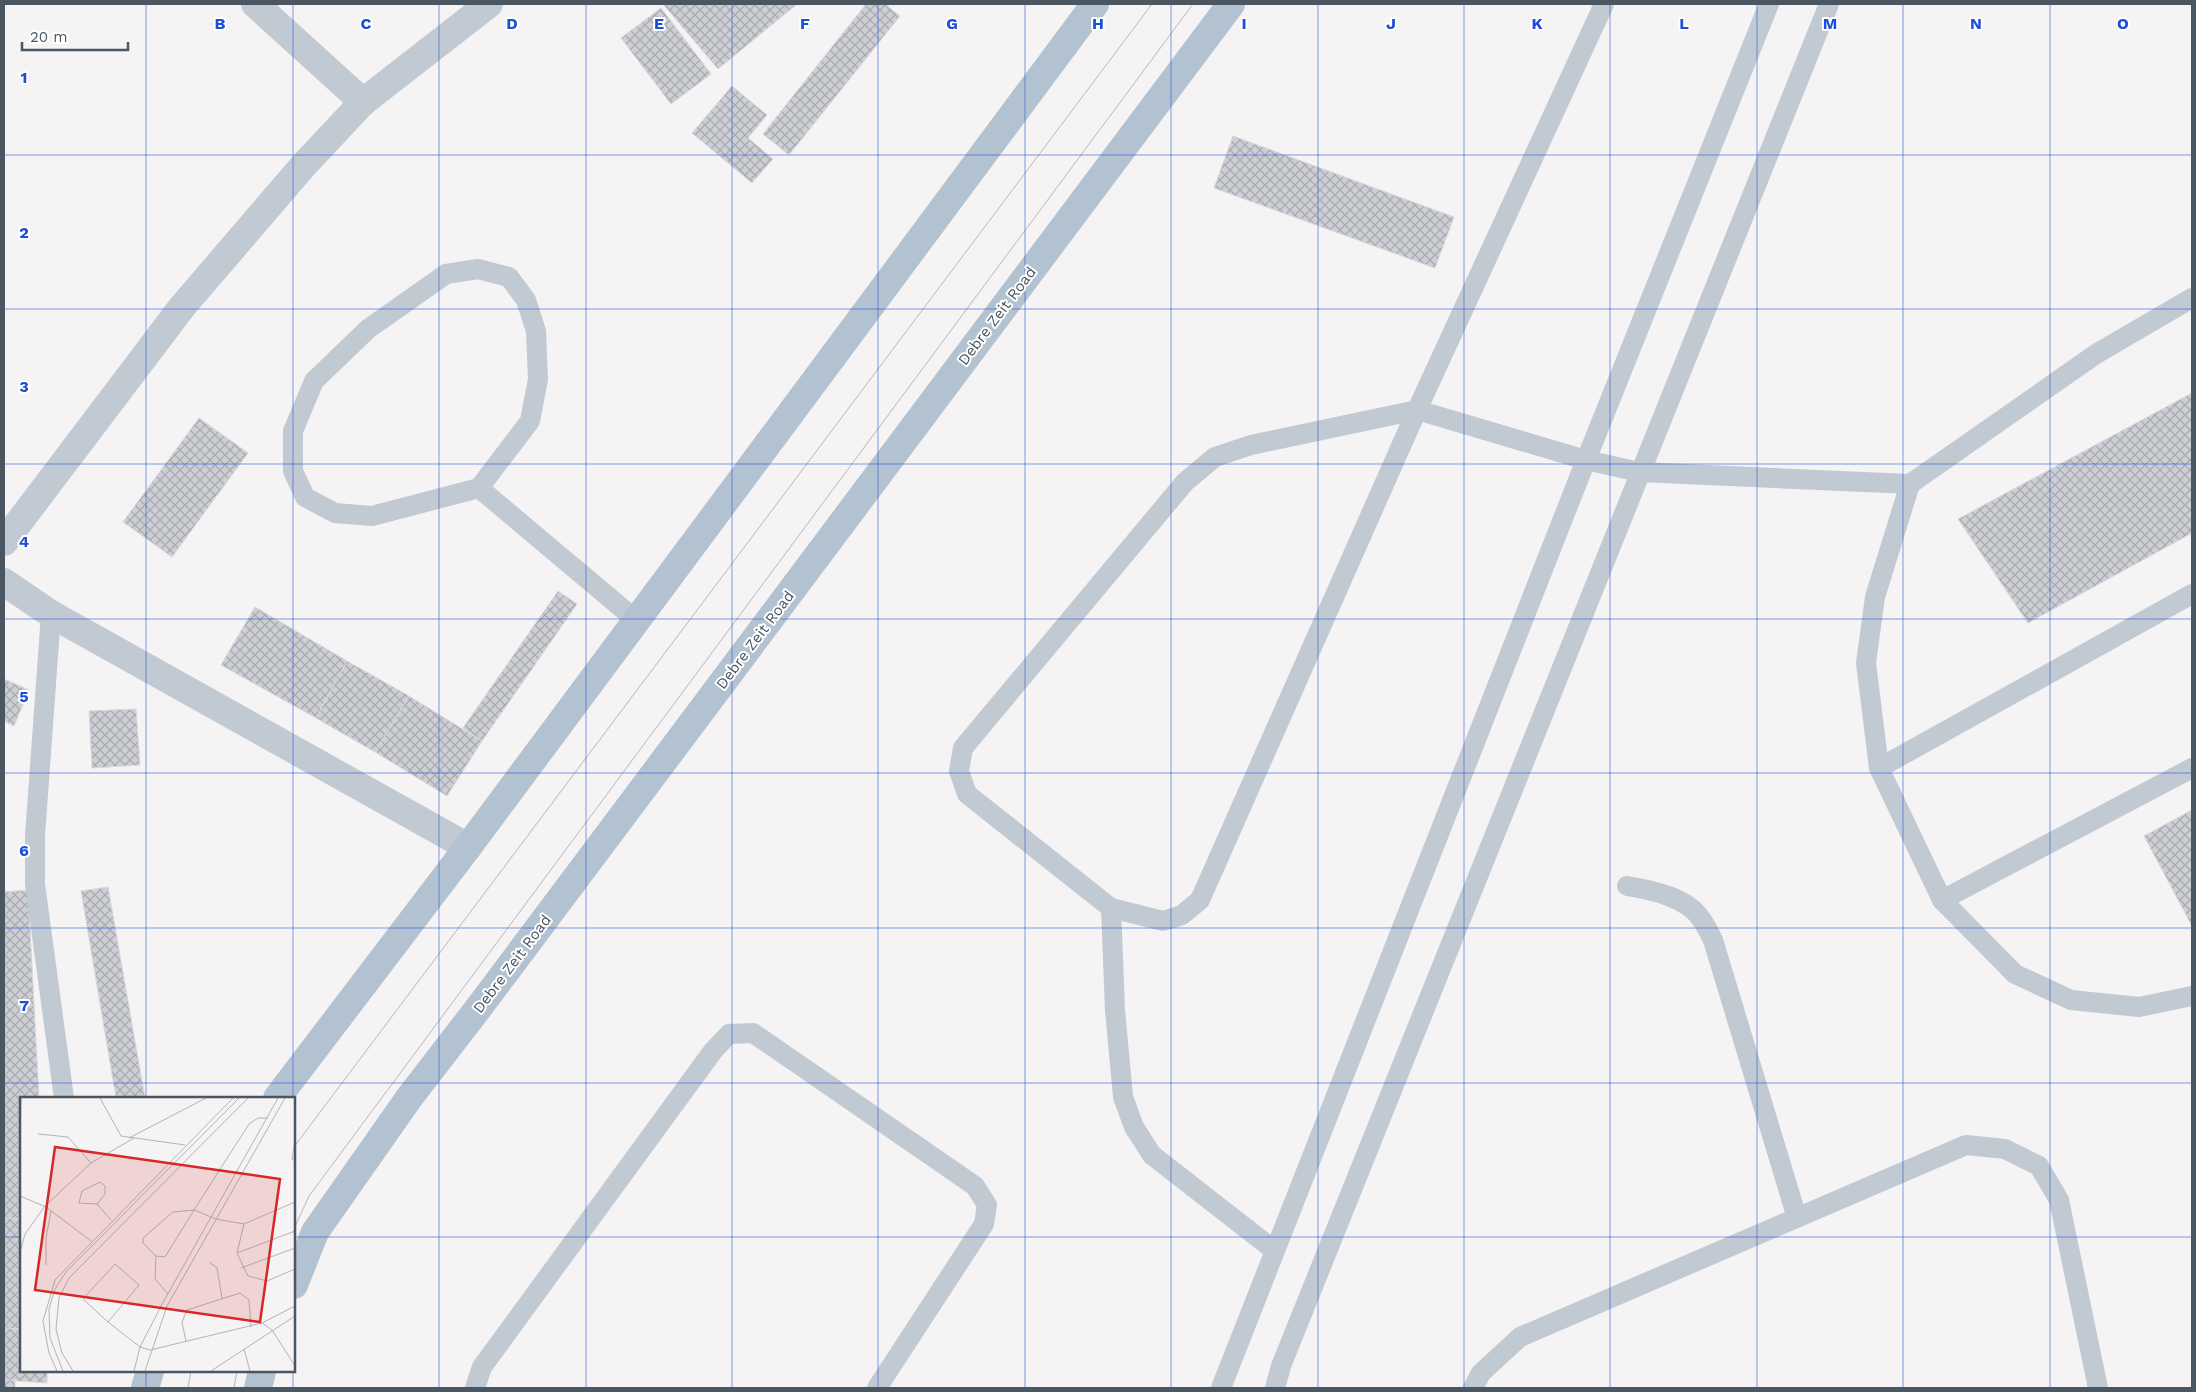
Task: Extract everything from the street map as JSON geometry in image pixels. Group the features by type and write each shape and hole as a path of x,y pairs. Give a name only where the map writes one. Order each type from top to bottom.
{"main road":[{"path":"278,1097 468,847 1095,4"},
{"name":"Debre Zeit Road","path":"295,1282 315,1232 409,1098 1231,4"},
{"path":"145,1388 150,1372"},
{"path":"258,1388 262,1372"}],"street":[{"path":"255,4 363,102"},
{"path":"4,542 182,307 303,166 363,102 489,4"},
{"path":"4,582 51,614 468,847"}],"lane":[{"path":"1604,4 1417,410 1200,900 1182,915 1163,922 1111,908 967,794 959,771 963,748 1184,482 1215,457 1251,445 1417,410 1586,460 1639,472 1910,484 2096,354 2192,298"},
{"path":"1221,1388 1586,460 1769,4"},
{"path":"1275,1388 1280,1366 1829,4"},
{"path":"478,269 509,277 526,300 536,330 538,379 530,422 480,488 372,516 334,514 304,497 293,471 293,431 314,381 368,329 446,274 478,269"},
{"path":"1910,484 1876,597 1866,663 1879,768 1942,900 2014,974 2071,1000 2139,1006 2192,996"},
{"path":"480,488 636,620"},
{"path":"1879,768 2192,594"},
{"path":"51,614 34,836 35,884 64,1097"},
{"path":"1942,900 2192,768"},
{"path":"1627,886 1650,890 1678,900 1701,917 1713,940 1797,1218"},
{"path":"1111,908 1115,1010 1123,1097 1134,1127 1152,1155 1274,1250"},
{"path":"475,1388 482,1368 713,1051 729,1034 753,1033 975,1186 987,1205 984,1224 877,1388"},
{"path":"1473,1388 1481,1373 1520,1336 1966,1145 2006,1149 2038,1166 2059,1200 2098,1388"}],"building":[{"path":"663,4 797,4 718,69"},
{"path":"866,4 885,4 900,16 789,155 763,134"},
{"path":"661,8 711,74 671,104 621,38"},
{"path":"732,86 767,115 748,138 773,159 752,183 692,133"},
{"path":"1233,136 1454,217 1435,268 1214,188"},
{"path":"2192,393 2192,533 2028,623 1958,519"},
{"path":"199,418 248,453 172,557 123,522"},
{"path":"558,591 577,604 482,741 463,728"},
{"path":"255,607 347,661 316,718 221,665"},
{"path":"347,661 409,696 375,752 316,718"},
{"path":"4,679 29,690 14,726 4,721"},
{"path":"409,696 482,741 447,796 375,752"},
{"path":"136,709 140,765 92,768 89,711"},
{"path":"2192,810 2192,926 2144,836"},
{"path":"108,887 145,1097 116,1097 81,891"},
{"path":"28,890 39,1097 20,1097 20,1219 4,1218 4,892"},
{"path":"4,1218 20,1219 20,1329 4,1328"},
{"path":"4,1328 20,1329 20,1372 47,1372 47,1383 4,1380"},
{"path":"4,1380 15,1380 15,1388 4,1388"}],"tram line":[{"path":"295,1146 1152,4"},
{"path":"295,1227 309,1196 1193,4"},
{"path":"188,1388 191,1372"},
{"path":"234,1388 237,1372"}]}
